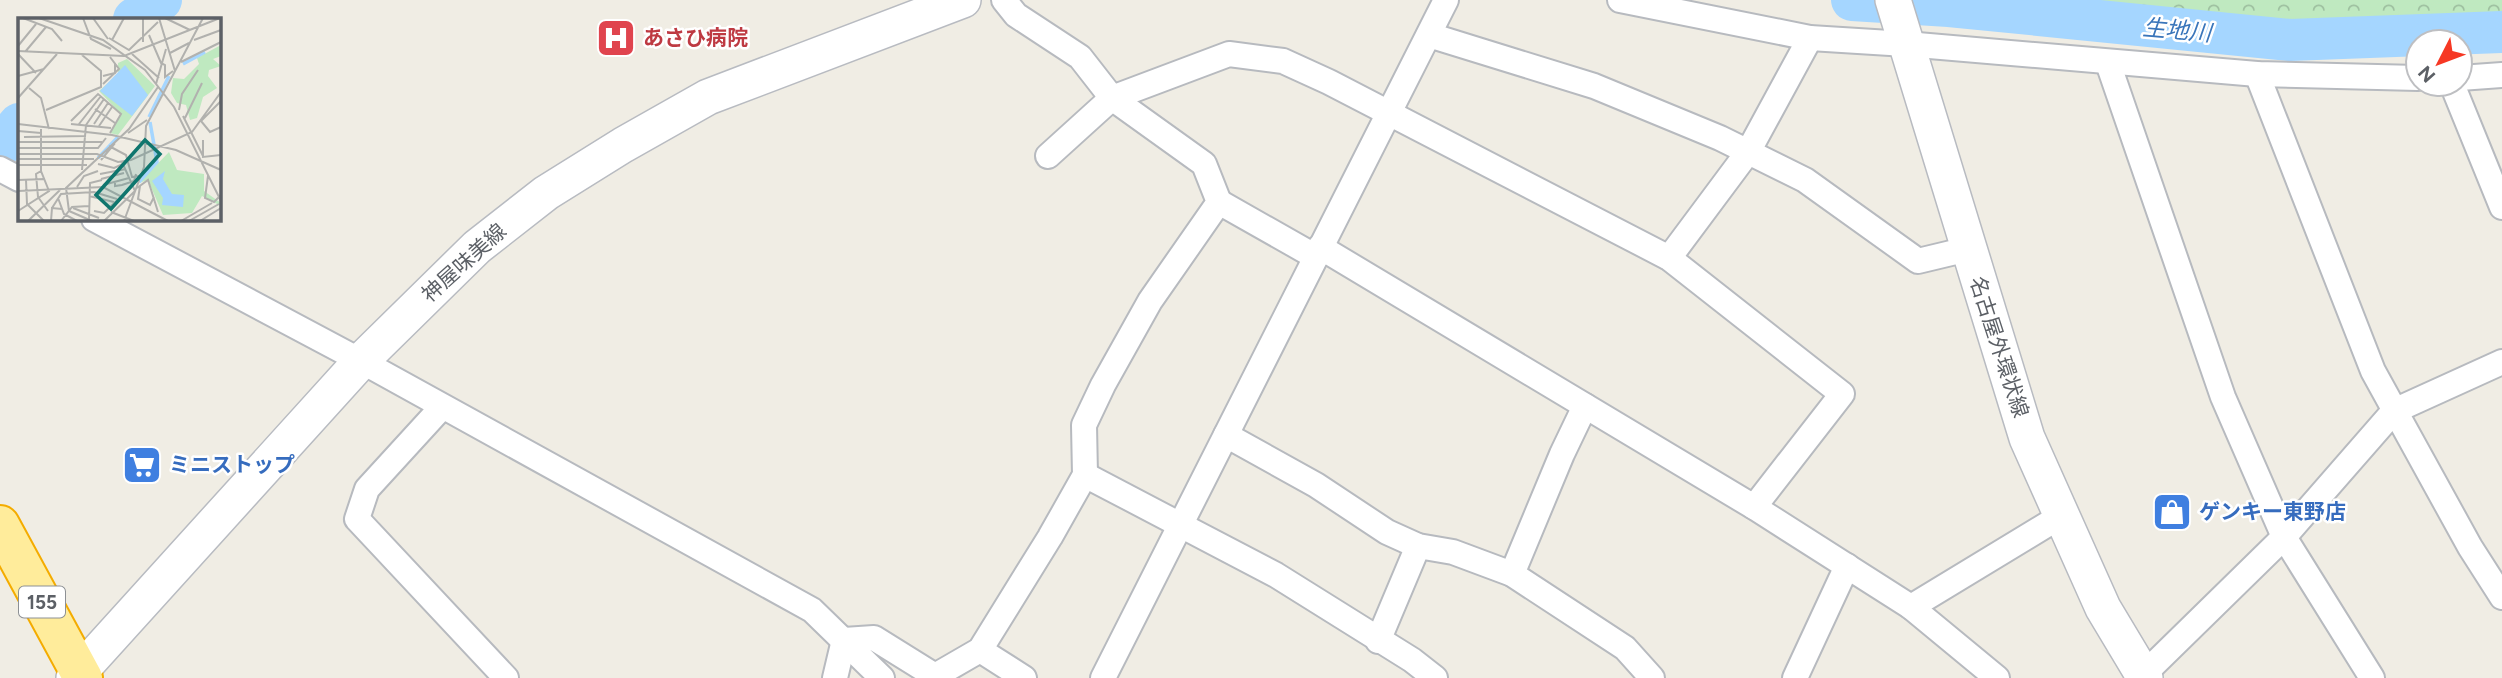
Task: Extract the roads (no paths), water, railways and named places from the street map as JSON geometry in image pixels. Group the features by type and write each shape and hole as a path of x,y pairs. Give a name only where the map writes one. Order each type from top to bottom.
{"highway":[{"name":"155","path":"0,525 79,676"}],"main road":[{"name":"神屋味美線","path":"79,676 361,362 477,247 546,193 708,97 963,0"},
{"name":"名古屋外環状線","path":"1899,21 2027,438 2103,608 2143,677"}],"street":[{"path":"1003,0 1016,15 1080,57 1112,98 1204,164 1219,202 1318,252 1754,507 1911,607 1997,678"},
{"path":"1103,678 1446,0"},
{"path":"1620,0 1810,38 1899,21 2108,63 2257,74 2404,78"},
{"path":"1429,36 1594,86 1748,152 1805,180 1918,261 1968,249"},
{"path":"1669,258 1748,152 1810,38"},
{"path":"1048,156 1112,98 1230,54 1283,61 1389,112 1669,258 1842,394 1754,507"},
{"path":"2108,63 2223,397 2284,537 2372,678"},
{"path":"2257,74 2373,371 2470,547 2502,597"},
{"path":"2474,77 2502,75"},
{"path":"2458,98 2502,206"},
{"path":"844,640 874,638 934,676 980,650 1085,475 1084,425 1103,385 1150,301 1219,202"},
{"path":"96,220 812,610 882,678"},
{"path":"2143,677 2284,537 2394,411 2502,362"},
{"path":"1512,574 1585,406"},
{"path":"442,407 367,489 357,519 506,678"},
{"path":"1226,435 1316,485 1387,532 1418,546 1453,552 1512,574 1625,648 1652,678"},
{"path":"1085,475 1276,575 1378,641 1406,669 1435,678"},
{"path":"1911,607 2062,516"},
{"path":"1378,641 1418,546"},
{"path":"1796,678 1847,566"},
{"path":"835,678 844,640"},
{"path":"980,650 1024,678"}],"waterway":[{"name":"生地川","path":"135,18 161,0"},
{"name":"生地川","path":"1852,0 1949,6 2290,40 2502,32"},
{"name":"生地川","path":"0,147 18,125"}],"place":[{"name":"あさひ病院","path":"616,38"},
{"name":"ミニストップ","path":"142,465"},
{"name":"ゲンキー東野店","path":"2172,512"}]}
